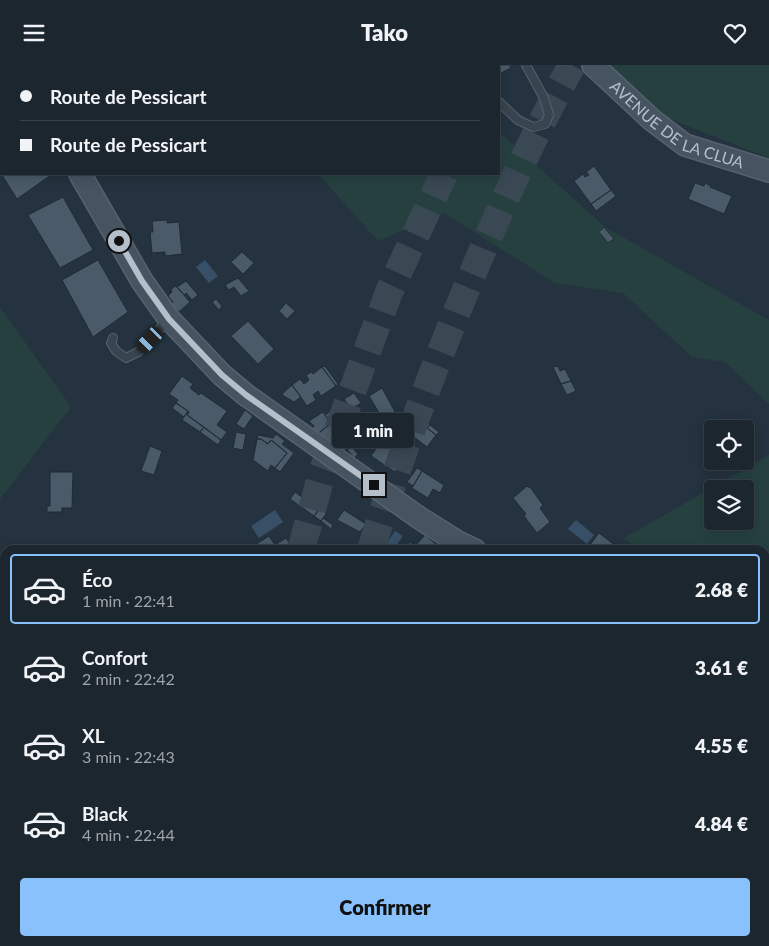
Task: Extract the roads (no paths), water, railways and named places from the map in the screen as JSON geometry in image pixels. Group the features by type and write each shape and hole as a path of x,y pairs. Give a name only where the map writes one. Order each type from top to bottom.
{"street":[{"name":"AVENUE DE LA CLUA","path":"593,65 652,120 685,145 769,171"},
{"path":"81,175 137,273 169,319 222,375 246,395 418,517 453,545"}],"lane":[{"path":"500,103 518,120 526,124 533,127 545,124 549,115 544,98 526,65"},
{"path":"113,338 112,343 116,351 126,358 138,352 169,319"}],"water":[{"path":"205,260 218,276 209,283 196,267"},
{"path":"275,510 283,522 259,538 251,526"},
{"path":"576,520 594,535 587,544 568,529"},
{"path":"395,531 403,536 397,545 386,545"}],"tunnel":[{"path":"373,545 408,439 464,295 522,162 572,65"},
{"path":"302,545 322,473 389,292 444,175"}]}
